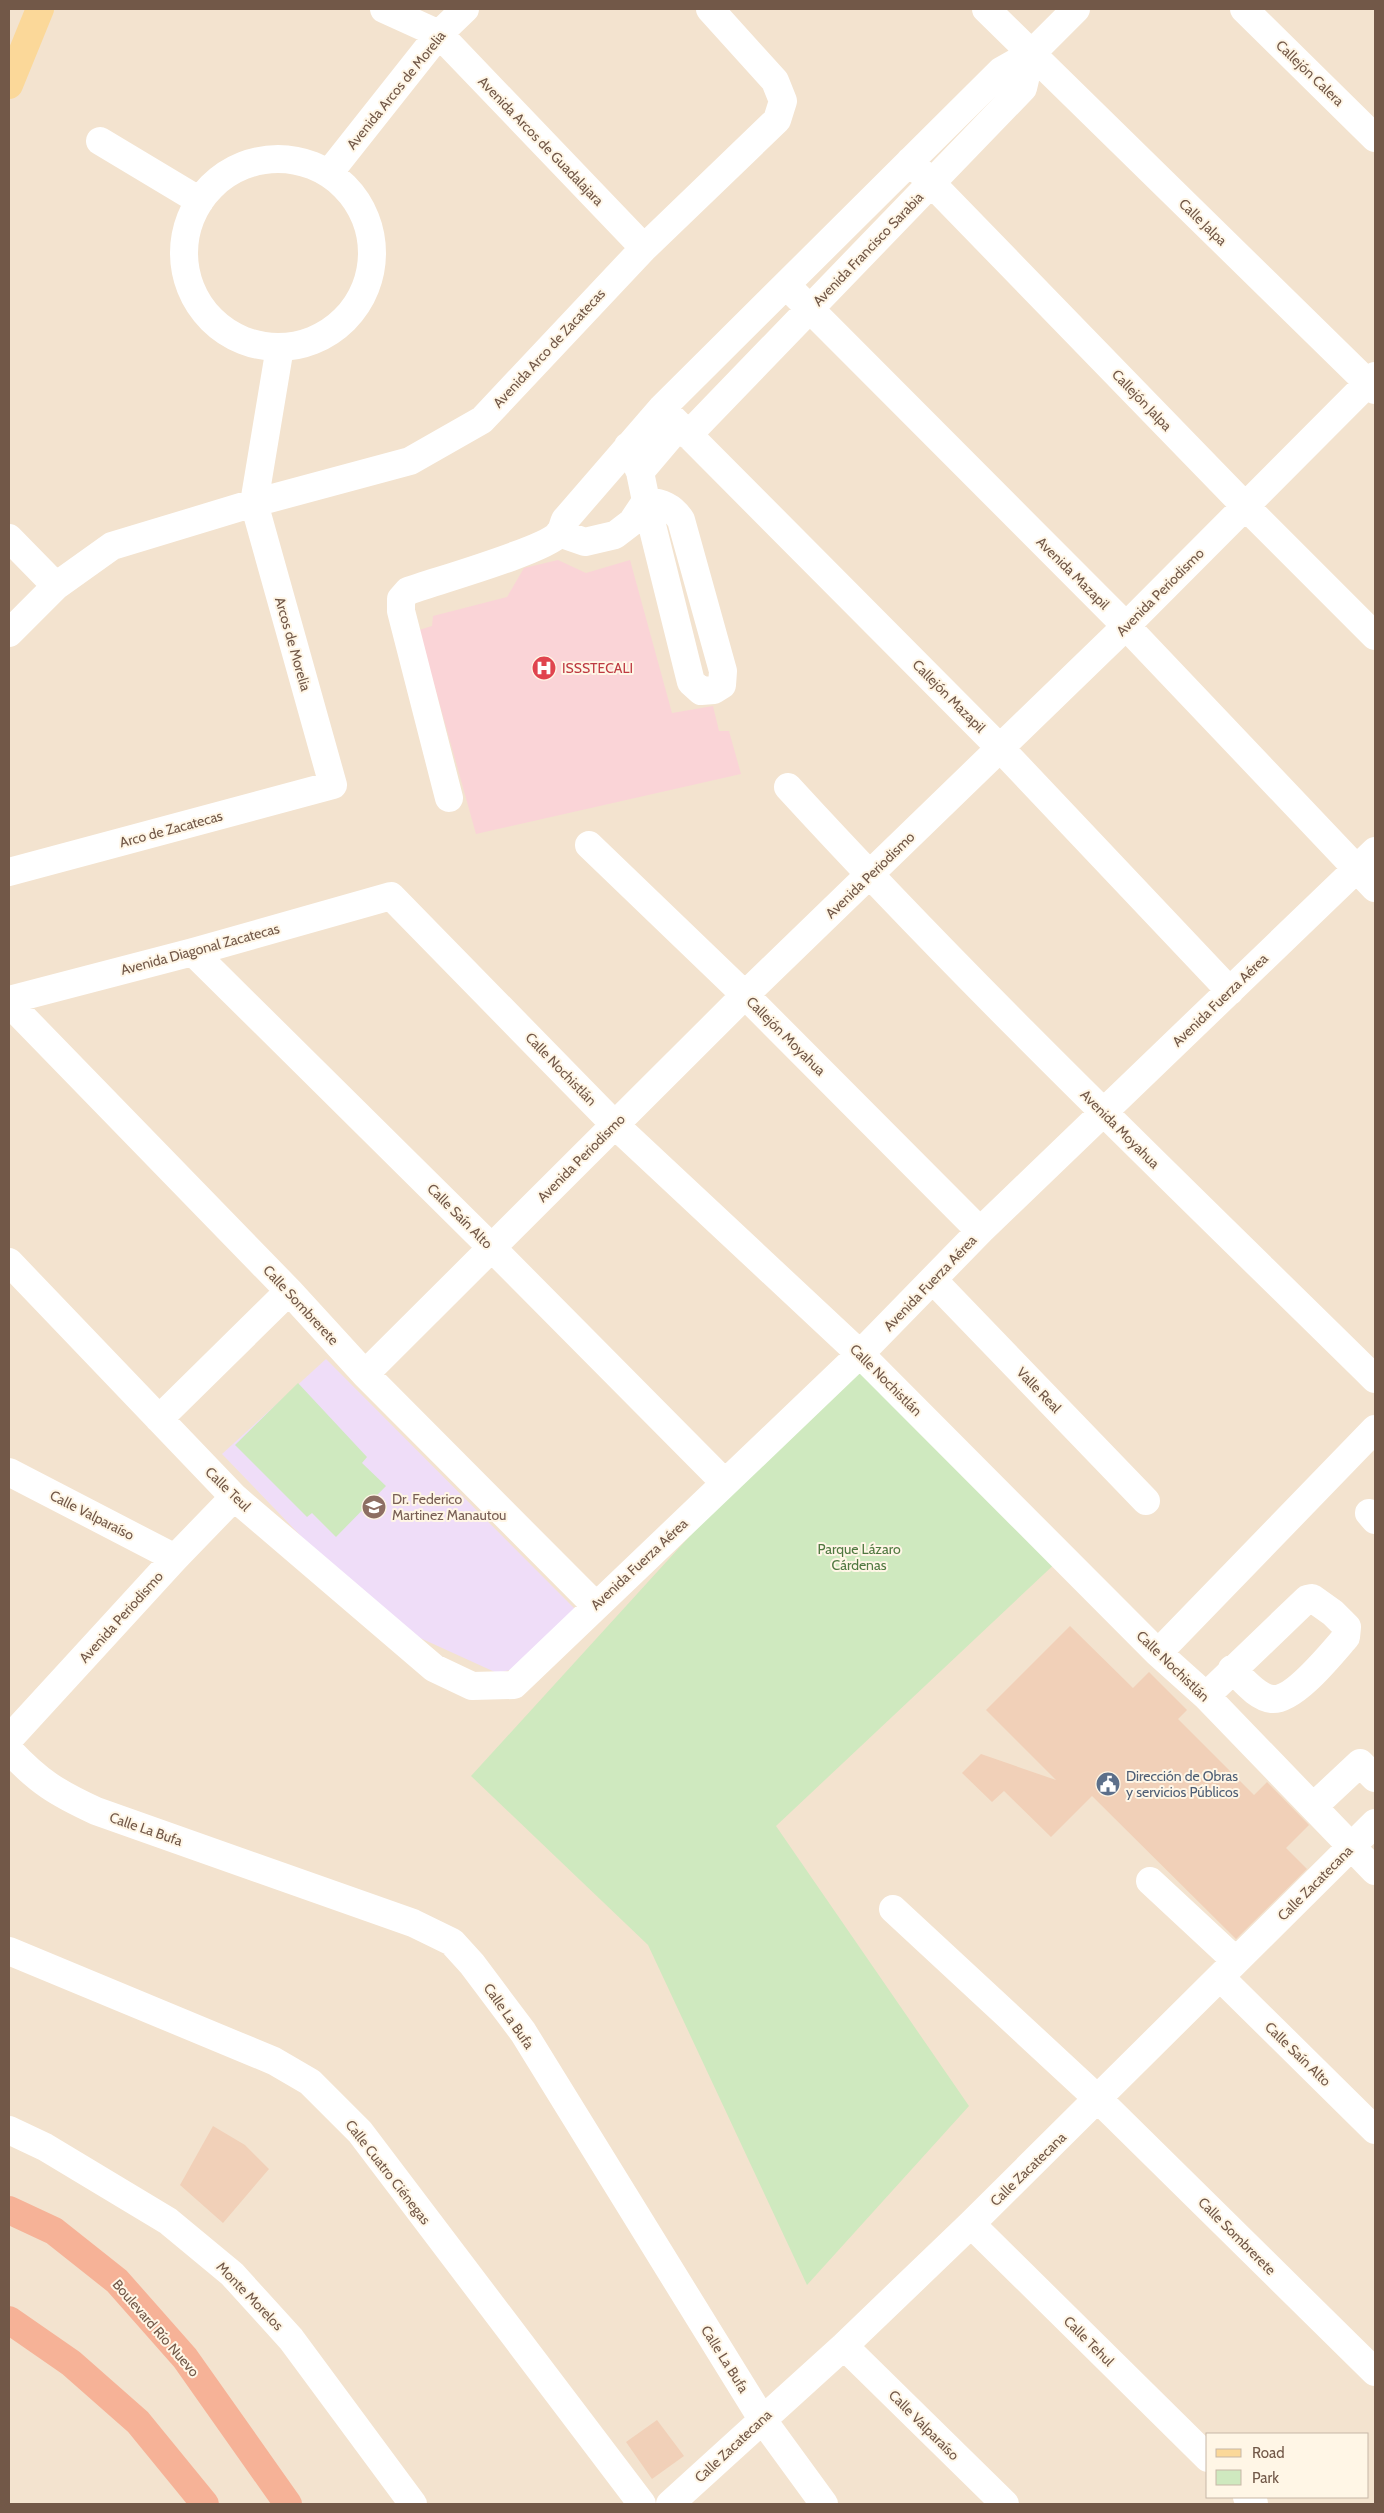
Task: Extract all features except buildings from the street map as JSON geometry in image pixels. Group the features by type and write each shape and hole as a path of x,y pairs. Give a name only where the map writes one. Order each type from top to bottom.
{"highway":[{"name":"Boulevard Río Nuevo","path":"9,2210 54,2231 117,2281 185,2358 288,2504"},
{"path":"9,2320 71,2363 138,2422 205,2504"}],"main road":[{"path":"9,85 40,9"}],"street":[{"path":"384,9 439,34"},
{"name":"Avenida Arcos de Morelia","path":"329,173 439,34 465,9"},
{"name":"Avenida Arco de Zacatecas","path":"254,503 410,461 482,420 644,248 777,120 782,101 775,81 710,9"},
{"name":"Calle Jalpa","path":"986,9 1373,383"},
{"path":"640,472 676,423 786,285 1001,71 1031,54 1076,9"},
{"name":"Callejón Calera","path":"1244,9 1375,138"},
{"name":"Avenida Arcos de Guadalajara","path":"439,34 644,248"},
{"name":"Avenida Francisco Sarabia","path":"676,423 810,309 932,183 1023,88 1031,54"},
{"path":"100,141 200,201"},
{"path":"273,159 302,162 329,173 351,193 367,219 373,248 369,278 357,306 336,327 310,342 280,347 251,343 224,330 204,310 189,284 184,256 186,236 200,201 220,179 245,165 273,159"},
{"name":"Callejón Jalpa","path":"910,161 1246,507 1375,636"},
{"name":"Avenida Mazapil","path":"786,285 1369,870"},
{"path":"9,633 56,586 112,546 254,503 280,347"},
{"name":"Avenida Periodismo","path":"364,1374 745,995 1001,749 1373,383"},
{"path":"448,798 400,611 401,599 408,591 527,551 560,534 565,520 628,446 676,423"},
{"name":"Callejón Mazapil","path":"676,423 1001,749 1230,991"},
{"path":"628,446 640,472 646,501 691,682 701,691 714,690 722,685 723,671 681,520 674,510 662,503 646,501"},
{"path":"560,534 584,542 615,534 632,522 646,501"},
{"name":"Arcos de Morelia","path":"254,503 332,785"},
{"path":"9,538 56,586"},
{"name":"Arco de Zacatecas","path":"9,872 332,785"},
{"name":"Avenida Moyahua","path":"788,787 869,876 1103,1114 1375,1379"},
{"name":"Callejón Moyahua","path":"589,845 745,995 980,1231"},
{"name":"Avenida Fuerza Aérea","path":"472,1686 514,1685 595,1605 860,1354 980,1231 1230,991 1369,870"},
{"name":"Avenida Diagonal Zacatecas","path":"9,1001 193,952 391,896"},
{"name":"Calle Nochistlán","path":"391,896 615,1125 860,1354 1158,1653 1206,1696 1375,1871"},
{"name":"Calle Saín Alto","path":"193,952 492,1247 725,1483"},
{"name":"Calle Sombrerete","path":"9,1001 289,1291 364,1374 595,1605"},
{"name":"Calle Teul","path":"9,1262 234,1497 434,1668 472,1686"},
{"name":"Valle Real","path":"933,1280 1146,1501"},
{"path":"159,1419 289,1291"},
{"path":"1158,1653 1375,1429"},
{"name":"Calle Valparaíso","path":"9,1472 175,1558"},
{"name":"Avenida Periodismo","path":"9,1739 175,1558 234,1497"},
{"path":"1206,1696 1232,1669"},
{"name":"Calle La Bufa","path":"9,1750 33,1776 63,1796 96,1811 413,1923 452,1942 472,1964 523,2032 762,2419 824,2504"},
{"path":"1313,1808 1360,1763 1375,1778"},
{"name":"Calle Zacatecana","path":"670,2504 844,2346 971,2224 1099,2100 1375,1824"},
{"name":"Calle Saín Alto","path":"1150,1881 1375,2130"},
{"name":"Calle Sombrerete","path":"893,1908 1099,2100 1375,2372"},
{"name":"Calle Cuatro Ciénegas","path":"9,1952 274,2061 310,2082 360,2132 642,2504"},
{"name":"Monte Morelos","path":"9,2130 45,2148 168,2221 232,2274 291,2338 413,2504"},
{"name":"Calle Tehul","path":"971,2224 1206,2456"},
{"name":"Calle Valparaíso","path":"844,2346 1005,2504"}],"shaded area":[{"path":"9,9 1375,9 1375,2504 9,2504"},
{"name":"ISSSTECALI","path":"558,560 586,573 630,560 672,713 713,706 719,731 729,731 741,774 476,834 419,630 432,626 433,616 507,597 524,568"},
{"name":"Dr. Federico Martinez Manautou","path":"326,1359 576,1610 518,1668 497,1673 407,1632 323,1559 222,1454"}],"green space":[{"name":"Parque Lázaro Cárdenas","path":"854,1356 1060,1559 776,1826 969,2106 807,2285 648,1945 471,1776"},
{"path":"298,1383 367,1457 362,1463 386,1486 336,1537 312,1513 307,1517 235,1445"}],"place":[{"name":"ISSSTECALI","path":"544,668"},
{"name":"Dr. Federico Martinez Manautou","path":"374,1507"},
{"name":"Dirección de Obras y servicios Públicos","path":"1108,1784"}]}
